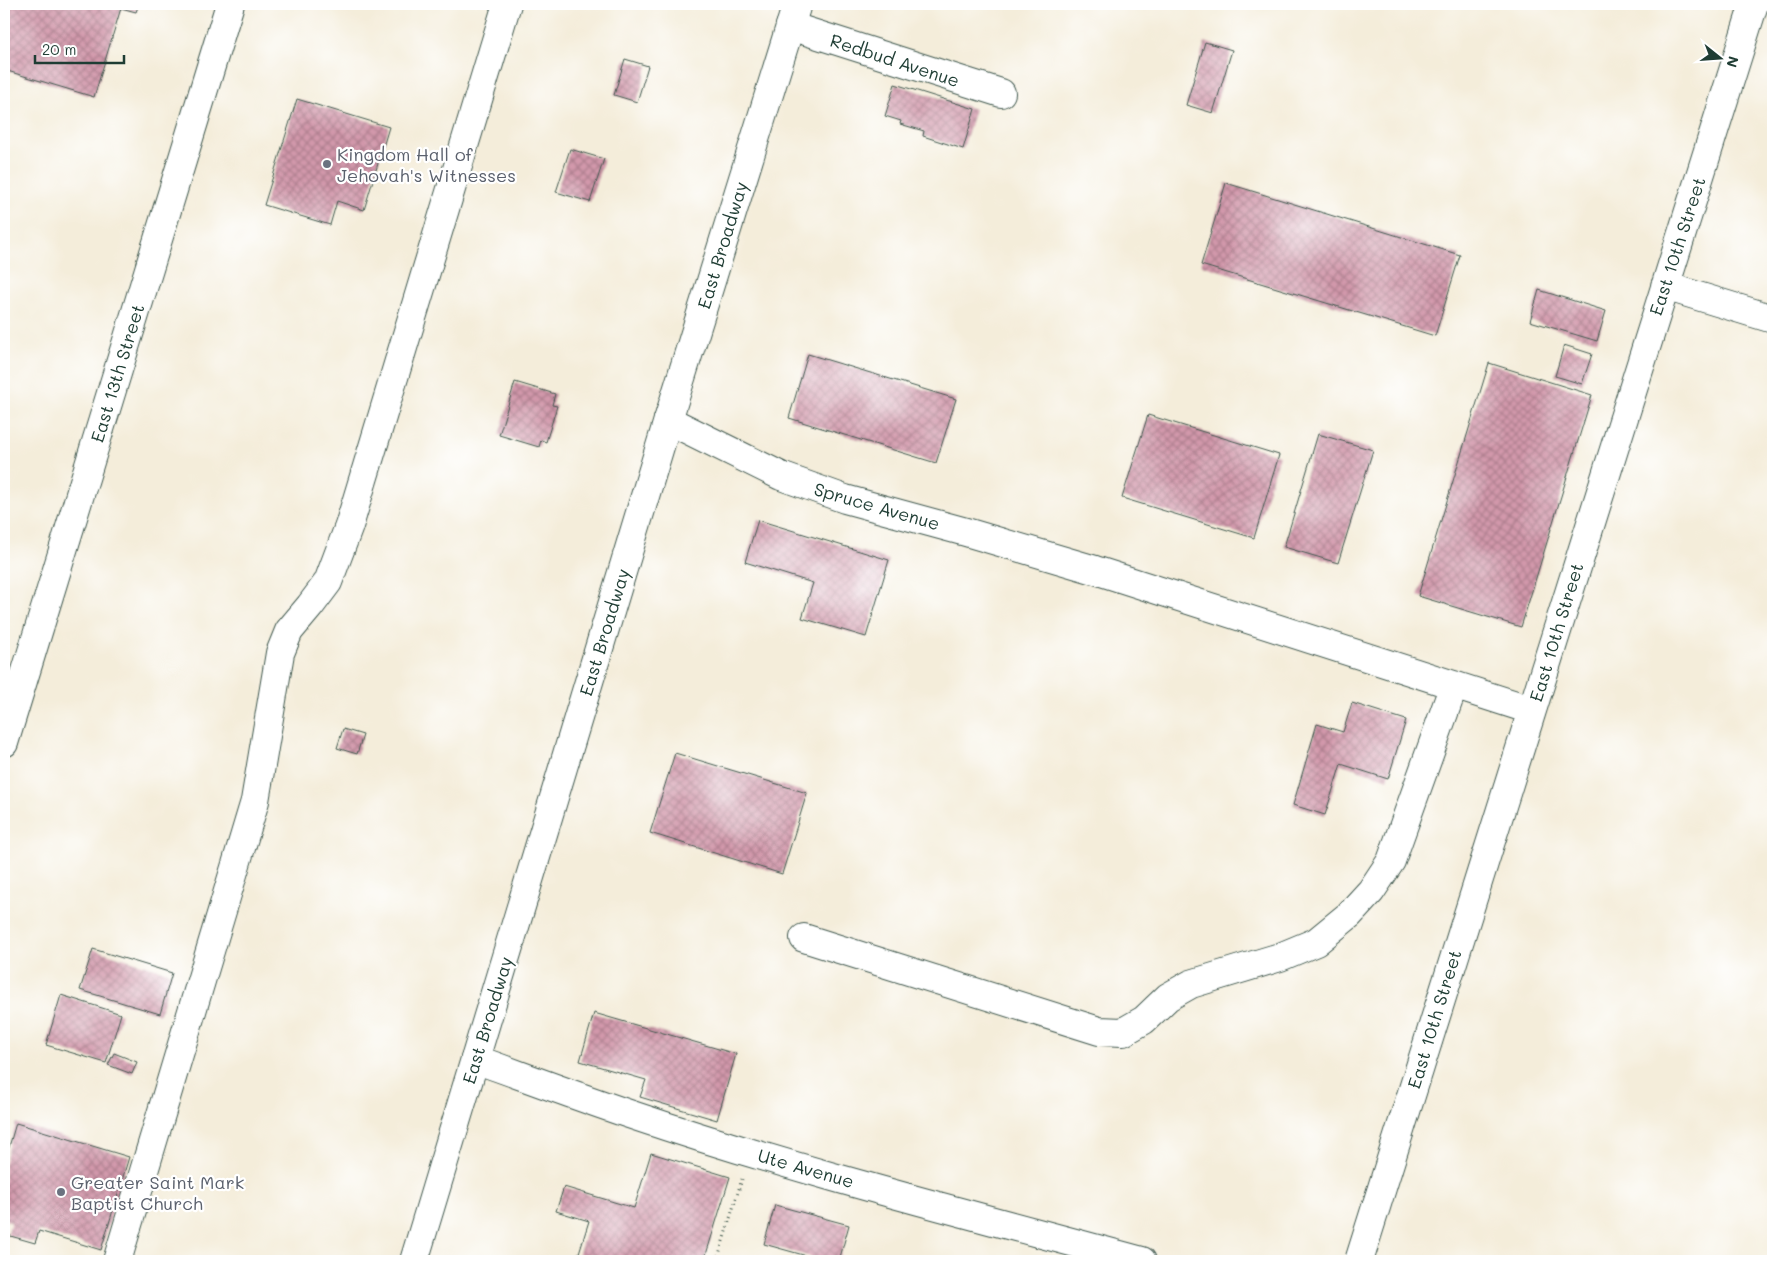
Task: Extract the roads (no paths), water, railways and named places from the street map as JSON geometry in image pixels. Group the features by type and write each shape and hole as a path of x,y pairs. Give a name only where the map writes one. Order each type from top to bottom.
{"street":[{"name":"East 13th Street","path":"4,743 230,4"},
{"path":"117,1261 255,801 280,653 288,631 328,582 349,526 508,4"},
{"name":"East 10th Street","path":"1358,1261 1754,4"},
{"name":"Redbud Avenue","path":"793,15 1001,93"},
{"name":"East Broadway","path":"414,1261 668,420 793,15"},
{"path":"1665,286 1773,319"},
{"name":"Spruce Avenue","path":"668,420 781,476 845,499 1095,570 1532,710"},
{"path":"804,938 1099,1031 1123,1032 1144,1020 1168,997 1191,984 1280,957 1316,942 1349,915 1371,891 1391,861 1454,685"},
{"name":"Ute Avenue","path":"475,1059 635,1116 750,1152 1142,1261"}],"place":[{"name":"Kingdom Hall of Jehovah's Witnesses","path":"327,164"},
{"name":"Greater Saint Mark Baptist Church","path":"61,1192"}]}
